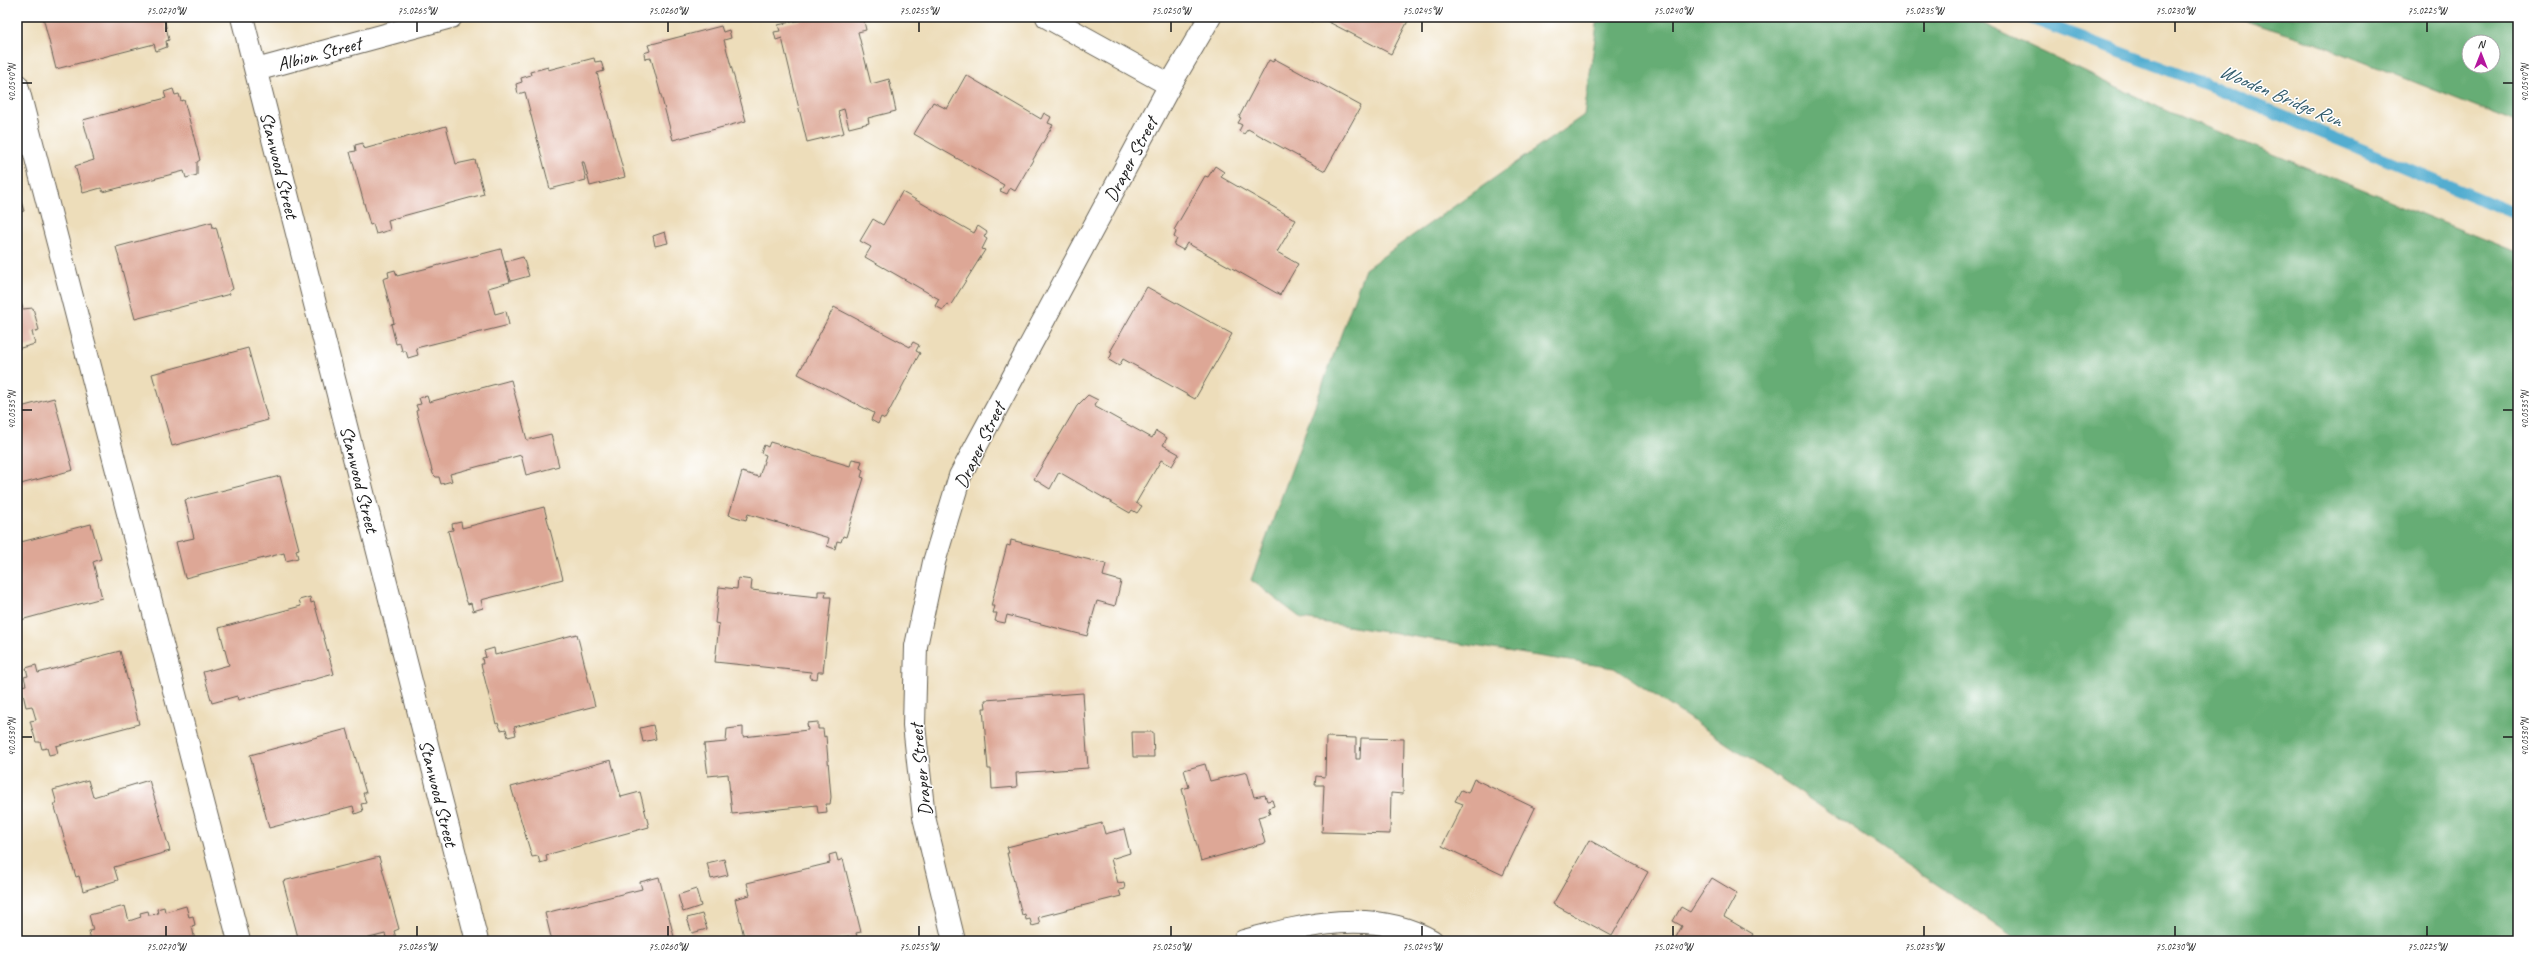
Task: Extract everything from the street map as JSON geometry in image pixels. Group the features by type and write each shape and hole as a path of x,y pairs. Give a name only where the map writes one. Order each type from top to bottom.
{"street":[{"name":"Stanwood Street","path":"242,17 477,941"},
{"name":"Albion Street","path":"256,70 451,17"},
{"path":"1047,17 1170,85"},
{"name":"Draper Street","path":"954,941 924,817 914,725 916,646 934,562 960,476 1170,85 1210,17"},
{"path":"17,85 239,941"},
{"path":"1244,941 1299,927 1338,922 1372,921 1400,929 1432,941"}],"green space":[{"path":"1598,17 1969,17 2169,112 2518,253 2518,941 2019,941 1614,668 1302,619 1251,580 1365,269 1584,115"},
{"path":"2233,17 2518,17 2518,123 2313,42"}],"building":[{"path":"43,17 164,17 169,40 166,41 167,47 156,51 154,44 56,69"},
{"path":"813,17 863,17 866,30 858,32 871,84 889,79 896,111 868,118 869,123 849,128 844,109 838,111 844,133 807,142 782,38 776,40 774,32 780,31 778,25"},
{"path":"1302,17 1315,17 1312,22"},
{"path":"1319,17 1410,17 1391,54"},
{"path":"721,26 723,32 729,30 731,38 724,40 746,121 673,140 651,58 645,59 644,53 650,51 648,45"},
{"path":"594,58 595,62 601,61 604,71 597,73 625,177 590,186 584,162 582,162 586,180 550,189 525,92 518,94 516,84 522,82 521,78 531,75 530,72 548,67 548,70"},
{"path":"1275,59 1361,106 1325,171 1248,129 1244,134 1239,131 1242,125 1238,123 1241,118 1239,117 1269,60 1273,62"},
{"path":"966,75 1041,119 1044,113 1051,117 1048,123 1053,125 1015,191 1010,188 1007,194 1000,191 1004,185 914,134 933,102 947,109"},
{"path":"173,89 175,95 179,94 181,101 184,100 200,160 197,162 197,175 186,178 184,171 103,192 101,188 83,193 75,166 94,160 83,120 166,98 164,92"},
{"path":"446,126 456,164 475,160 484,194 388,220 390,230 376,234 373,224 370,225 350,152 356,151 355,145 363,143 364,149"},
{"path":"1215,166 1224,172 1221,177 1296,220 1277,252 1298,264 1280,295 1187,243 1183,250 1174,245 1177,239 1174,237 1176,232 1174,230 1205,176 1208,177"},
{"path":"17,188 24,211 17,213"},
{"path":"902,192 974,233 978,226 987,232 984,237 987,239 982,249 985,250 950,306 947,304 943,310 935,306 939,299 865,257 871,247 860,241 873,219 883,225"},
{"path":"212,222 213,228 216,227 233,289 229,291 230,294 135,319 116,247"},
{"path":"665,232 668,243 655,246 653,236"},
{"path":"501,249 510,282 488,288 495,314 506,311 509,325 416,348 418,355 408,358 406,351 402,351 400,343 396,344 391,324 394,323 383,279 389,277 388,272 395,270 397,276"},
{"path":"523,257 529,276 511,281 505,262"},
{"path":"1147,287 1232,334 1195,399 1123,359 1119,366 1109,360 1112,353 1110,352"},
{"path":"17,289 23,309 33,308 39,330 32,332 35,344 17,349"},
{"path":"834,307 910,347 913,342 919,345 916,351 920,353 885,419 881,417 878,424 871,420 874,413 798,374"},
{"path":"248,348 268,420 172,446 152,374"},
{"path":"511,380 527,440 551,434 559,466 526,475 521,455 450,474 452,481 441,484 439,477 436,477 433,474 416,411 418,410 416,405 421,404 419,398 427,396 429,402"},
{"path":"1088,395 1098,400 1094,406 1152,438 1156,431 1167,438 1163,445 1179,454 1172,466 1161,460 1136,503 1142,506 1137,513 1132,510 1130,513 1059,472 1050,489 1034,479 1077,406"},
{"path":"54,398 73,470 17,485 17,408"},
{"path":"770,442 850,466 852,459 862,461 860,468 863,470 861,477 864,478 846,537 843,536 841,542 837,541 835,549 827,546 829,538 748,514 746,520 729,515 742,472 759,477 766,455 761,453 764,445 768,447"},
{"path":"280,476 299,549 296,550 298,558 286,561 284,553 185,578 176,542 194,538 185,500"},
{"path":"544,507 563,579 481,600 483,608 473,611 471,603 468,604 466,600 448,531 453,530 452,524 461,522 462,528"},
{"path":"91,524 101,559 93,562 102,598 17,621 17,543"},
{"path":"1011,540 1106,564 1103,576 1121,581 1115,606 1097,601 1087,636 1007,615 1005,623 995,621 997,613 993,613 995,606 991,606 1007,545 1010,546"},
{"path":"738,578 752,580 751,590 818,597 818,591 826,591 825,597 831,597 823,672 818,672 817,679 810,678 811,672 715,662 719,624 715,623 719,587 737,589"},
{"path":"310,597 311,603 314,602 334,674 238,700 237,696 212,703 203,672 229,665 219,628 301,606 299,600"},
{"path":"577,634 595,706 514,727 516,735 508,737 506,729 501,730 498,723 496,724 481,664 483,664 482,658 486,657 484,651 494,648 495,655"},
{"path":"120,651 139,724 56,746 58,753 49,755 47,748 42,749 40,742 36,742 30,721 36,720 35,716 32,706 26,707 21,686 26,685 24,677 28,676 26,668 36,665 38,673"},
{"path":"1083,693 1088,768 1016,773 1017,787 992,789 991,769 988,769 983,708 986,708 985,700"},
{"path":"818,722 818,729 823,729 824,737 826,736 831,797 830,804 826,804 827,812 818,813 817,805 732,814 728,774 708,776 704,744 726,742 727,729 743,727 743,737 808,730 807,723"},
{"path":"653,725 656,739 643,742 640,728"},
{"path":"347,729 366,793 363,793 366,803 361,804 363,811 355,814 353,806 269,828 250,755"},
{"path":"1132,732 1153,732 1154,757 1133,757"},
{"path":"1326,737 1356,738 1356,759 1360,759 1361,738 1404,739 1403,794 1391,793 1390,834 1322,832 1324,785 1315,785 1316,776 1325,777"},
{"path":"611,760 621,797 640,792 649,827 546,855 547,861 540,863 538,856 532,857 511,787"},
{"path":"1205,764 1210,781 1247,772 1254,797 1265,795 1267,801 1272,800 1274,806 1268,808 1270,814 1258,817 1265,843 1201,861 1182,789 1189,787 1184,770"},
{"path":"1474,779 1535,808 1503,875 1442,846 1463,804 1455,801 1461,790 1468,793"},
{"path":"88,780 93,797 149,780 170,851 114,867 118,880 83,891 79,876 76,877 54,804 57,804 53,790"},
{"path":"1102,823 1105,834 1124,829 1130,853 1111,859 1118,883 1124,882 1125,889 1119,890 1121,896 1038,917 1040,924 1032,926 1030,919 1026,920 1025,914 1022,915 1007,853 1009,853 1007,847"},
{"path":"1589,840 1648,872 1612,936 1553,904"},
{"path":"836,853 838,861 843,859 861,932 856,933 858,940 850,941 849,936 828,941 745,941 735,899 750,895 747,883 830,863 829,855"},
{"path":"379,857 399,929 394,931 396,938 387,940 385,934 357,941 299,941 283,881"},
{"path":"724,859 728,875 711,879 707,863"},
{"path":"659,877 675,941 552,941 545,913 642,889 640,882"},
{"path":"1712,878 1737,893 1724,917 1753,934 1749,941 1674,941 1682,926 1673,921 1681,907 1690,912"},
{"path":"696,889 701,906 683,912 678,895"},
{"path":"125,906 129,921 141,917 140,913 148,911 149,915 158,914 157,909 164,907 165,912 186,906 189,917 193,916 195,925 192,926 195,941 91,941 89,931 93,930 89,915"},
{"path":"702,914 707,929 692,933 687,918"}],"waterway":[{"name":"Wooden Bridge Run","path":"2027,17 2213,87 2518,215"}]}
